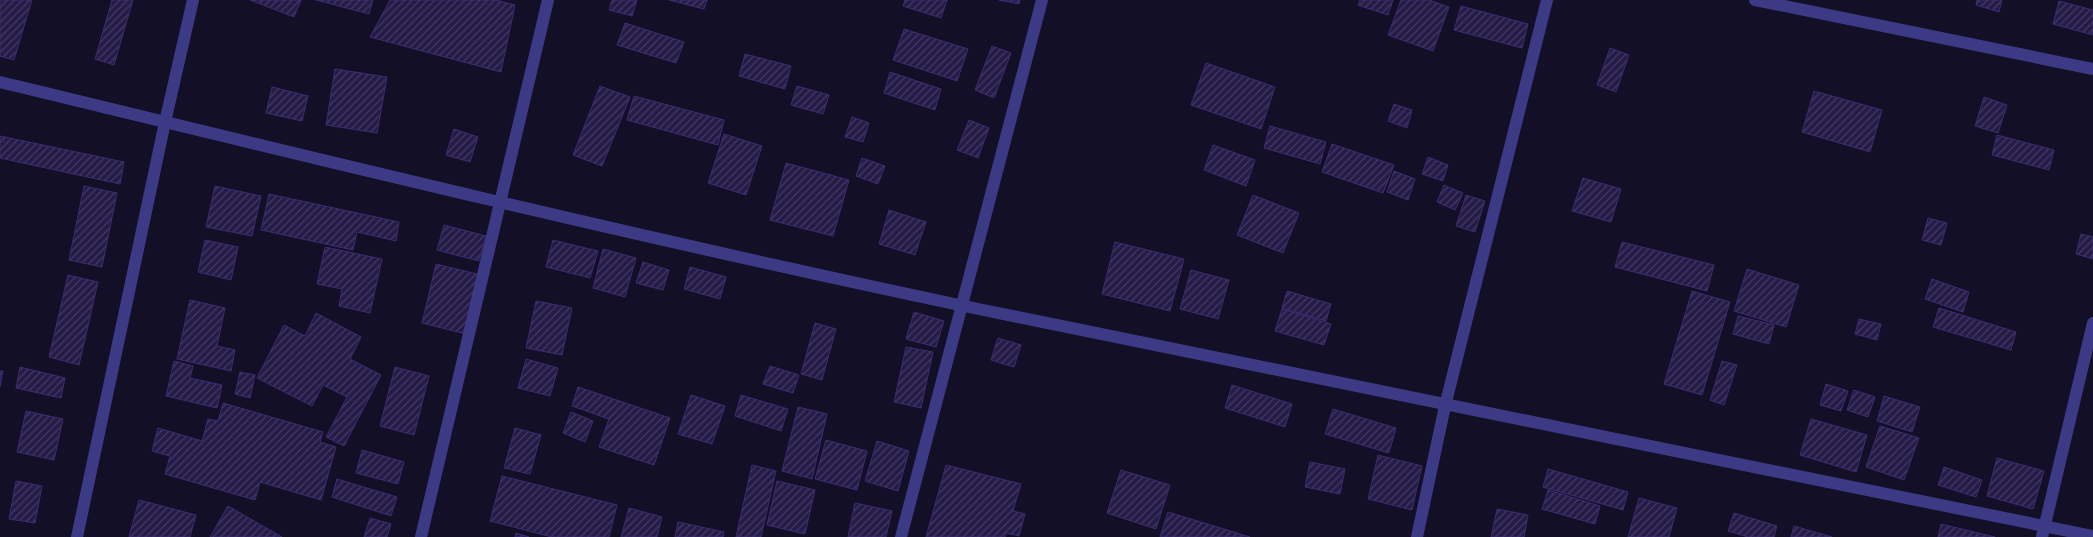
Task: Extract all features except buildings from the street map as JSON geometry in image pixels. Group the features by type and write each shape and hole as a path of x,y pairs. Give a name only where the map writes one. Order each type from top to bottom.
{"street":[{"path":"76,537 193,0"},
{"path":"421,537 548,0"},
{"path":"901,537 1042,0"},
{"path":"1417,537 1445,406 1547,0"},
{"path":"1755,0 2093,69"},
{"path":"0,82 500,203 962,306 2043,531 2093,536"},
{"path":"2043,531 2093,323"}]}
